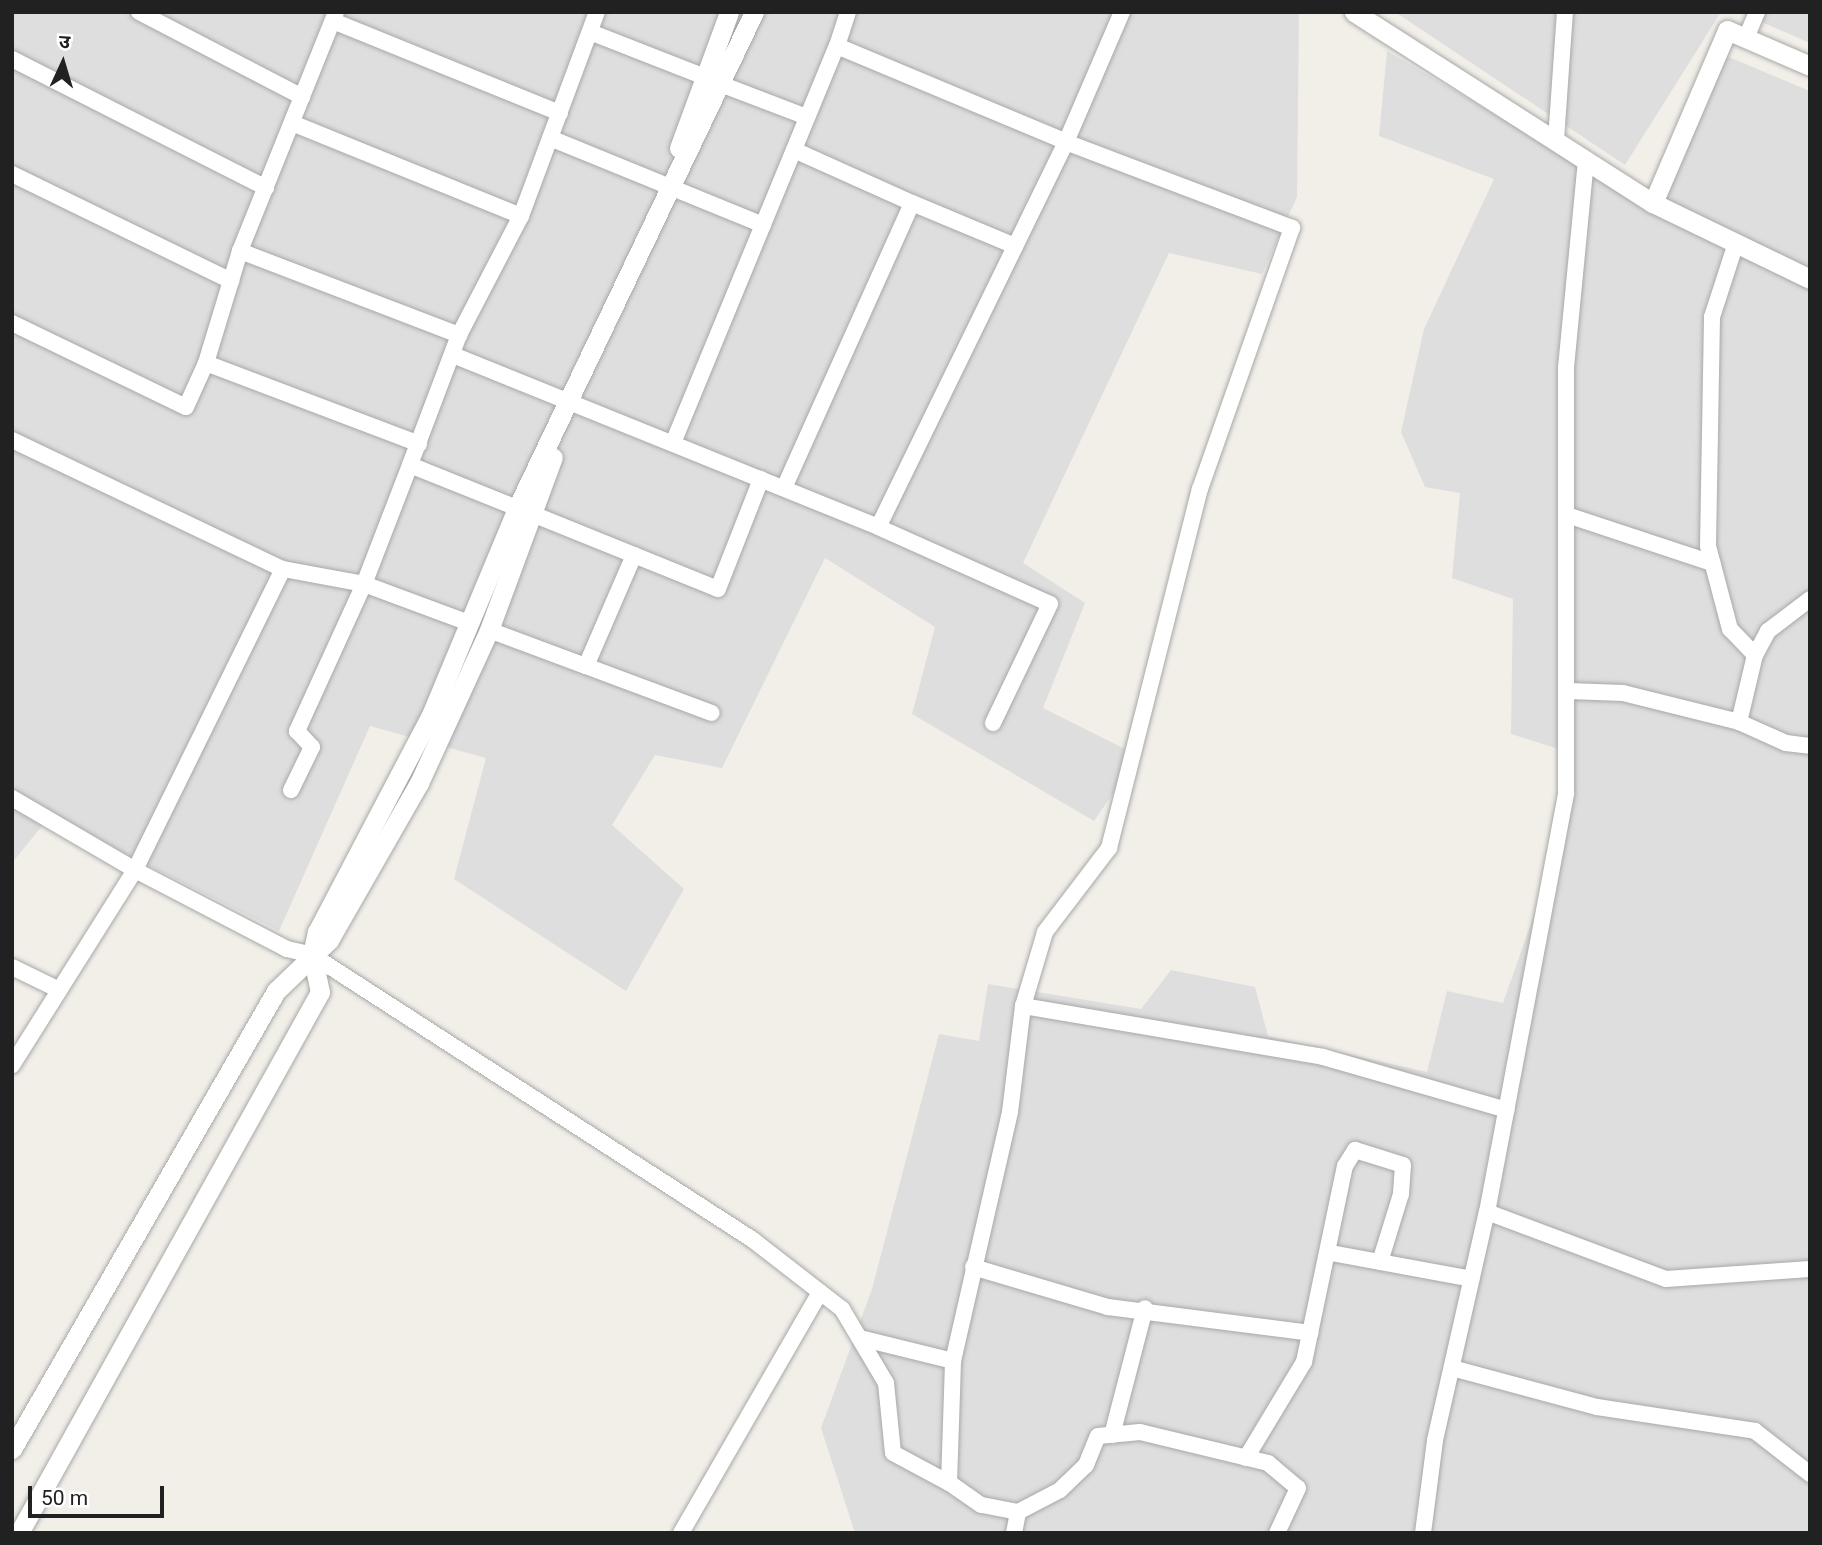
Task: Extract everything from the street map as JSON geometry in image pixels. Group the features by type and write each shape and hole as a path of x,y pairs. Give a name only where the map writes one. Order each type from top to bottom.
{"street":[{"path":"139,12 302,97"},
{"path":"291,790 312,747 298,731 364,584 459,335 521,216 597,12"},
{"path":"668,186 702,76 729,12"},
{"path":"12,1449 276,991 329,940 419,783 489,630 526,512 570,402 668,186 723,85 754,12"},
{"path":"673,443 837,46 848,12"},
{"path":"878,527 1066,142 1122,12"},
{"path":"1354,12 1653,203 1810,279"},
{"path":"1556,140 1564,12"},
{"path":"1746,38 1757,12"},
{"path":"12,323 186,407 206,363 240,251 335,16 560,113"},
{"path":"1653,203 1727,30 1810,66"},
{"path":"590,33 702,76"},
{"path":"837,46 1066,142 1292,228 1200,489 1109,848 1045,932 1023,1006 1010,1112 972,1267 953,1361 949,1483"},
{"path":"12,59 266,188"},
{"path":"723,85 807,117"},
{"path":"292,124 521,216"},
{"path":"550,138 763,225"},
{"path":"794,150 1015,246"},
{"path":"1423,1533 1452,1368 1487,1212 1566,794 1569,691 1566,369 1586,160"},
{"path":"12,174 231,281"},
{"path":"784,488 912,203"},
{"path":"1736,243 1712,317 1712,564 1730,629 1755,655"},
{"path":"240,251 459,335"},
{"path":"453,355 878,527 1050,604 993,723"},
{"path":"206,363 419,444"},
{"path":"12,440 283,569 364,584 469,623"},
{"path":"410,466 718,589 761,479"},
{"path":"19,1533 284,1063 320,992 312,955 317,932 406,768 469,623 526,512"},
{"path":"1567,515 1712,564"},
{"path":"586,666 634,555"},
{"path":"12,1065 55,988 135,870 283,569"},
{"path":"1739,722 1755,655 1768,631 1810,599"},
{"path":"489,630 712,713"},
{"path":"1569,691 1623,693 1739,722 1786,743 1810,746"},
{"path":"12,798 135,870 287,949 312,955 634,1160 820,1292 864,1339 886,1383 893,1452 949,1483 981,1505 1018,1512 1060,1490 1086,1465 1098,1436 1140,1432 1268,1463 1298,1488 1277,1533"},
{"path":"12,967 55,988"},
{"path":"1023,1006 1323,1057 1507,1110"},
{"path":"1246,1458 1287,1398 1310,1333 1331,1252 1345,1166 1355,1150 1374,1152 1403,1165 1401,1194 1380,1262"},
{"path":"1487,1212 1666,1279 1810,1269"},
{"path":"1331,1252 1472,1279"},
{"path":"972,1267 1057,1296 1310,1333"},
{"path":"681,1533 820,1292"},
{"path":"1112,1435 1145,1308"},
{"path":"864,1339 953,1361"},
{"path":"1452,1368 1597,1406 1755,1431 1810,1474"},
{"path":"1014,1533 1018,1512"}],"shaded area":[{"path":"12,12 1299,12 1297,197 1262,274 1169,253 1023,563 1085,603 1043,708 1139,756 1094,821 912,714 935,627 825,558 722,768 655,755 612,825 684,889 626,991 454,879 486,758 370,726 279,931 50,816 12,863"},
{"path":"1395,12 1721,12 1625,165"},
{"path":"1739,12 1810,12 1810,43"},
{"path":"1387,51 1653,207 1719,53 1810,91 1810,1533 855,1533 821,1428 872,1289 939,1034 979,1041 988,984 1141,1009 1171,970 1255,987 1268,1036 1427,1072 1447,991 1503,1003 1536,909 1565,751 1511,734 1513,599 1452,578 1460,493 1425,487 1401,432 1424,329 1494,179 1379,136"}]}
